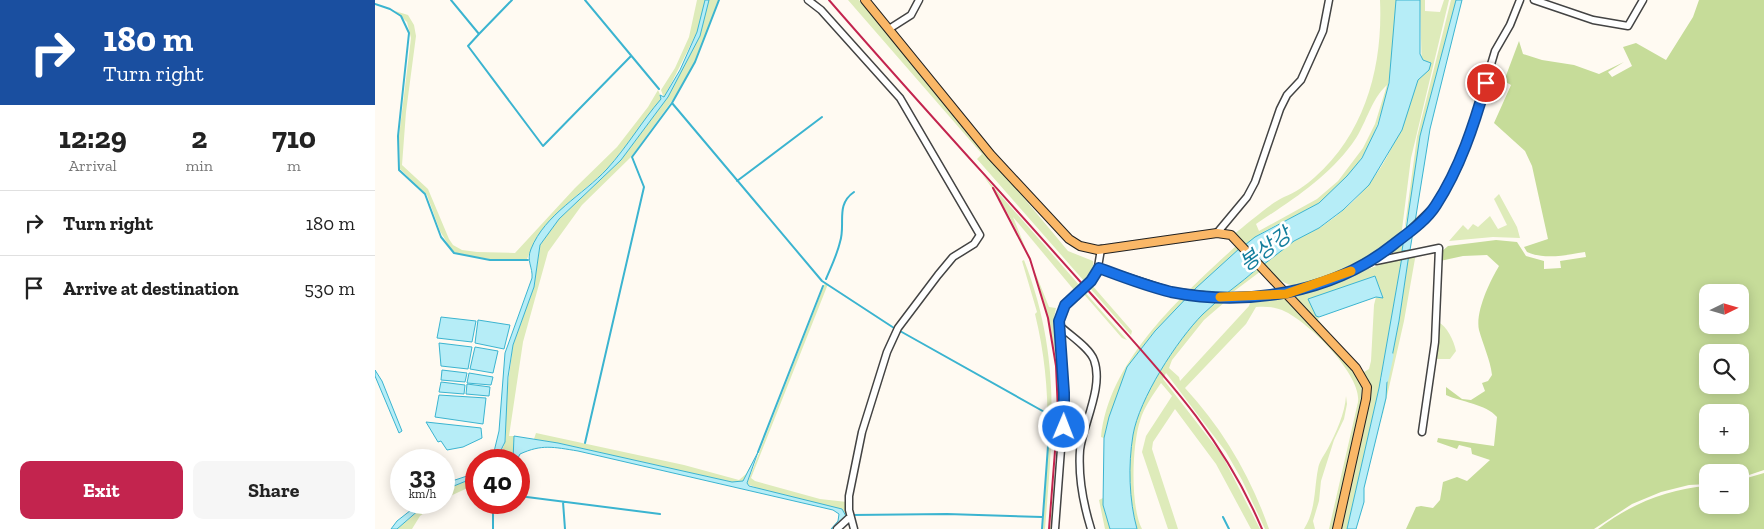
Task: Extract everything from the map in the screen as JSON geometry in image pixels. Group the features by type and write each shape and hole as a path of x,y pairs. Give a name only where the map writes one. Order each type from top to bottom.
{"main road":[{"path":"865,0 991,155 1069,239 1084,247 1101,249 1217,232 1227,233 1234,237 1356,368 1367,387 1366,400 1337,529"}],"street":[{"path":"808,0 821,10 900,98 980,235 974,244 953,257 898,328 887,352 862,432 849,496 850,517 854,529"},
{"path":"889,28 911,15 919,0"},
{"path":"1217,232 1247,197 1255,182 1280,109 1287,95 1301,80 1323,31 1329,0"},
{"path":"1371,262 1402,238 1435,206 1453,174 1469,138 1495,51 1510,25 1520,0"},
{"path":"1534,0 1593,20 1628,26 1643,0"},
{"path":"1099,268 1147,286 1185,294 1229,298 1286,294 1327,281 1371,262 1439,248 1435,342 1422,432"},
{"path":"1055,529 1064,409 1059,325 1065,305 1091,281 1099,268 1101,249"},
{"path":"1059,325 1089,353 1094,362 1095,396 1080,449 1079,474 1082,499 1091,529"},
{"path":"837,529 850,517"}],"green space":[{"path":"697,0 705,0 697,32 664,98 661,90 675,68 689,37"},
{"path":"709,0 719,0 695,61 677,94 631,157 582,205 548,252 523,342 509,436 514,436 513,449 502,449 506,436 505,407 513,345 534,287 540,245 559,219 621,160 668,97 700,36"},
{"path":"848,0 859,0 1068,251 1093,261 1094,269 1084,281 977,159 982,154"},
{"path":"1380,0 1396,0 1393,56 1388,85 1381,113 1371,140 1357,165 1340,186 1317,204 1258,235 1245,245 1234,234 1273,204 1312,180 1333,159 1347,140 1368,96 1378,49","holes":["1387,85 1375,124 1363,148 1338,181 1317,199 1259,231 1256,224 1308,188 1342,157 1357,137 1376,98"]},
{"path":"1420,0 1425,0 1425,11 1440,12 1444,0 1449,0 1411,158 1401,237 1333,277 1304,285 1287,284 1263,265 1287,245 1303,235 1317,230 1341,212 1372,180 1393,144 1418,80 1422,75"},
{"path":"1451,0 1456,0 1420,136 1404,233 1417,137"},
{"path":"1699,0 1764,0 1764,470 1749,475 1749,464 1699,464 1699,484 1661,492 1632,504 1594,529 1406,529 1416,507 1433,508 1440,500 1443,482 1457,477 1467,481 1490,460 1472,454 1471,448 1459,445 1457,449 1437,442 1438,438 1494,446 1497,417 1487,409 1446,395 1446,387 1462,399 1471,400 1485,391 1482,383 1488,381 1492,375 1478,323 1481,306 1499,266 1487,255 1463,256 1440,261 1441,252 1448,246 1496,240 1517,242 1526,256 1544,261 1544,269 1561,268 1560,261 1586,257 1585,252 1541,256 1527,252 1524,247 1548,239 1532,166 1525,151 1494,123 1511,85 1504,81 1519,41 1523,54 1542,60 1574,65 1599,74 1624,62 1608,72 1612,77 1632,66 1623,47 1636,43 1666,60 1693,17"},
{"path":"395,11 408,15 414,25 416,36 406,112 402,165 428,189 449,239 453,245 462,250 515,253 575,188 617,147 648,107 658,90 662,99 606,171 569,202 544,228 527,259 489,259 459,254 452,251 440,231 427,195 400,169 399,136 411,38 407,22"},
{"path":"982,174 1080,286 1074,290 1013,217 1049,307 1056,308 1054,318 1061,409 1052,529 1050,529 1059,408 1053,346 1047,315 1039,285 1015,226"},
{"path":"1499,194 1517,227 1520,238 1493,237 1449,241 1463,225 1468,230 1473,224 1478,227 1490,216 1498,229 1507,225 1494,199"},
{"path":"1404,237 1402,251 1384,255"},
{"path":"1237,245 1240,248 1196,288 1155,331 1131,362 1109,417 1104,438 1101,437 1107,408 1118,381 1133,355 1172,307"},
{"path":"1416,253 1404,321 1380,427 1386,398 1388,365 1392,357 1399,321 1409,254"},
{"path":"1402,257 1379,388 1347,529 1339,529 1369,387 1361,370 1295,297 1303,292","holes":["1375,276 1383,298 1376,297 1371,361 1369,369 1364,372 1318,320 1319,317 1309,299"]},
{"path":"1024,260 1036,295 1049,361 1052,425 1045,529 1043,529 1048,422 1045,370 1035,314 1037,312 1022,261"},
{"path":"1258,268 1261,271 1233,292 1233,295 1204,320 1172,360 1169,368 1179,377 1180,381 1249,306 1251,300 1284,296 1356,372 1362,386 1361,402 1333,529 1329,529 1358,402 1357,391 1352,378 1343,365 1308,327 1286,312 1275,308 1256,307 1246,324 1185,388 1212,420 1245,472 1269,529 1265,529 1242,480 1226,452 1166,373 1163,379 1222,455 1260,529 1251,529 1216,464 1175,409 1153,442 1152,449 1178,529 1168,529 1142,452 1146,436 1172,396 1161,383 1144,411 1137,432 1134,460 1134,491 1138,519 1142,529 1137,529 1131,494 1130,458 1133,435 1143,405 1171,354 1193,325 1216,302"},
{"path":"825,283 828,284 751,478 755,481 820,499 847,502 846,517 842,509 771,493 747,484"},
{"path":"1091,284 1132,331 1131,335 1089,287"},
{"path":"1084,291 1127,340 1122,338 1082,292"},
{"path":"1438,322 1447,330 1455,347 1456,351 1450,359 1435,359"},
{"path":"1346,396 1347,404 1344,419 1334,440 1321,481 1319,501 1313,521 1315,529 1304,529 1313,507 1319,466 1340,423"},
{"path":"536,433 684,465 739,480 746,474 758,452 743,481 732,482 534,439"},
{"path":"1764,473 1764,529 1598,529 1623,512 1650,499 1678,490 1699,487 1699,514 1749,514 1749,477"},
{"path":"465,481 465,489 455,494 455,486"},
{"path":"1103,498 1103,505 1110,529 1105,529 1099,500"},
{"path":"415,514 423,514 412,529 397,529"}],"water":[{"path":"705,0 709,0 700,36 668,97 621,160 559,219 540,245 534,287 513,345 508,377 505,442 502,449 495,449 499,431 505,353 532,278 529,261 531,249 545,225 607,169 661,99 660,95 664,97 680,70 697,32"},
{"name":"봉상강","path":"1396,0 1420,0 1420,54 1423,60 1431,63 1429,70 1418,80 1402,130 1369,185 1343,210 1319,228 1294,241 1263,265 1245,245 1255,237 1319,203 1347,176 1362,158 1378,125 1389,83"},
{"path":"1456,0 1462,0 1430,129 1415,222 1406,230 1420,136"},
{"path":"1413,232 1410,250 1402,251 1404,237"},
{"path":"1240,248 1258,268 1216,302 1193,325 1171,354 1151,388 1137,421 1130,458 1132,506 1137,529 1110,529 1103,505 1104,438 1109,417 1127,367 1155,331 1196,288"},
{"path":"1409,254 1399,321 1392,357 1388,365 1386,398 1364,488 1364,502 1356,529 1347,529 1379,388 1402,257"},
{"path":"1375,276 1383,298 1376,297 1319,317 1316,316 1308,299"},
{"path":"441,317 476,321 472,342 437,338"},
{"path":"478,320 510,325 504,349 475,343"},
{"path":"439,343 472,347 468,369 441,366"},
{"path":"475,347 498,351 493,373 470,369"},
{"path":"375,370 382,381 402,431 399,433 375,376"},
{"path":"442,370 467,373 465,382 441,380"},
{"path":"469,373 493,377 491,385 467,383"},
{"path":"441,382 465,385 464,394 439,392"},
{"path":"467,384 490,387 489,396 466,394"},
{"path":"439,395 486,398 483,424 435,417"},
{"path":"426,422 481,428 482,438 463,447 446,449 441,441 438,442"},
{"path":"514,436 558,443 732,482 743,481 758,452 747,483 749,486 842,509 847,518 831,529 838,521 839,514 833,510 578,451 554,448 530,450 513,449"},
{"path":"465,477 465,481 455,486 455,480"},
{"path":"406,514 414,514 397,529 391,529"}],"waterway":[{"path":"451,0 479,34 512,0"},
{"path":"585,0 659,89"},
{"path":"719,0 695,62 672,103 822,281 894,328"},
{"path":"375,4 390,9 401,16 409,33 398,136 399,170 425,194 441,237 454,253 490,260 528,260"},
{"path":"479,34 468,46 543,146 631,56"},
{"path":"585,443 644,187 632,157 672,103"},
{"path":"737,181 822,117"},
{"path":"826,279 836,256 842,235 843,209 848,197 854,192"},
{"path":"758,452 823,286"},
{"path":"900,331 1048,414 1048,446 1042,529"},
{"path":"1385,379 1390,356"},
{"path":"530,497 660,514"},
{"path":"563,502 565,529"},
{"path":"493,514 493,529"},
{"path":"852,515 947,514 1042,517"},
{"path":"1223,517 1229,529"}],"railway":[{"path":"829,0 1184,400 1226,461 1245,493 1262,529"},
{"path":"993,188 1030,259 1048,318 1056,366 1058,412 1049,529"}],"slow traffic":[{"path":"1220,297 1286,294 1351,271"}],"route":[{"path":"1064,427 1063,370 1059,321 1065,305 1091,281 1099,268 1147,286 1200,296 1229,298 1286,294 1327,281 1371,262 1402,238 1435,206 1453,174 1469,138 1486,83"}]}
